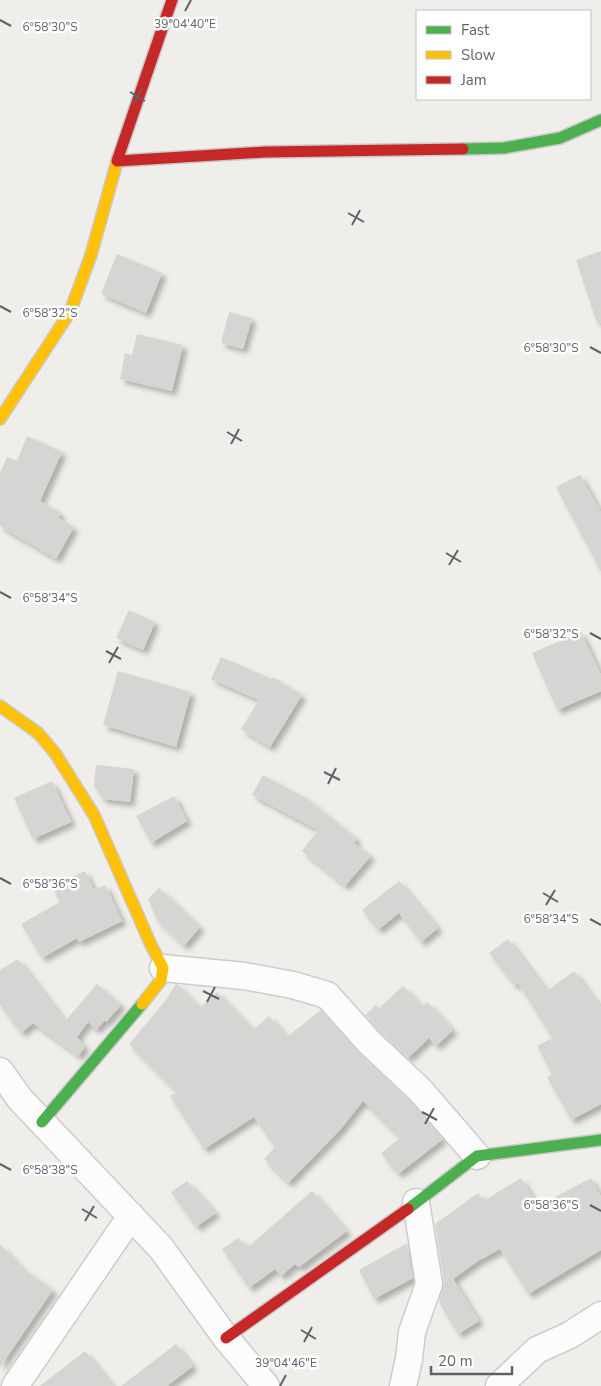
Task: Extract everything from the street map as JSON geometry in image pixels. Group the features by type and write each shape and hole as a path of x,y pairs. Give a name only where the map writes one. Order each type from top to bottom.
{"street":[{"path":"4,403 70,312 91,255 117,161 172,0"},
{"path":"117,161 265,152 504,148 560,138 601,120"},
{"path":"0,706 38,734 55,752 94,815 163,968 161,980 153,991 42,1122"},
{"path":"163,968 244,976 293,985 327,995 370,1043 420,1090 477,1156"},
{"path":"0,1071 20,1099 161,1248 226,1338 266,1386"},
{"path":"226,1338 477,1156 601,1140"},
{"path":"403,1386 410,1359 412,1332 429,1284 416,1202"},
{"path":"15,1386 131,1216"},
{"path":"499,1386 536,1350 570,1335 601,1315"}],"building":[{"path":"601,251 601,322 597,323 576,260"},
{"path":"117,254 162,273 146,313 101,294"},
{"path":"229,312 252,318 243,349 221,343"},
{"path":"137,334 183,345 172,391 120,379 125,353 132,355"},
{"path":"27,436 62,452 40,501 61,513 58,518 74,527 56,559 0,526 0,473 7,457 17,461"},
{"path":"580,475 601,513 601,572 556,487"},
{"path":"129,610 155,622 143,650 116,638"},
{"path":"581,632 601,675 601,691 557,710 532,653"},
{"path":"221,657 272,679 273,677 302,695 270,747 241,729 259,700 211,679"},
{"path":"118,671 191,692 176,747 103,725"},
{"path":"96,765 134,769 130,802 103,799 94,786"},
{"path":"263,775 306,798 357,839 354,843 371,856 345,886 302,851 318,830 252,795"},
{"path":"52,781 71,822 33,839 14,798"},
{"path":"174,796 187,821 151,843 136,816"},
{"path":"85,871 94,890 105,885 122,921 79,942 77,938 42,958 21,924 60,902 52,887"},
{"path":"399,881 438,928 421,942 399,913 378,930 362,910"},
{"path":"159,888 200,927 184,946 157,920 148,899"},
{"path":"508,939 547,991 574,971 601,1008 601,1104 571,1120 547,1077 552,1074 537,1046 552,1038 518,983 515,986 489,953"},
{"path":"18,959 65,1021 97,984 121,1005 96,1030 88,1022 77,1037 85,1047 78,1056 33,1023 21,1033 0,1005 0,970"},
{"path":"176,984 200,1008 217,992 253,1030 269,1016 287,1037 321,1010 359,1053 411,1102 443,1139 398,1174 381,1153 400,1138 363,1101 340,1130 288,1183 264,1159 275,1147 254,1117 204,1149 170,1096 177,1092 129,1044 166,1000"},
{"path":"403,986 422,1007 427,1002 453,1030 436,1046 429,1038 408,1058 365,1015 376,1005 379,1008"},
{"path":"521,1178 538,1206 591,1178 601,1197 601,1250 528,1294 500,1249 478,1261 453,1279 479,1321 458,1334 439,1302 444,1282 435,1224 478,1193 483,1201"},
{"path":"187,1181 216,1213 196,1227 171,1192"},
{"path":"312,1191 347,1231 299,1267 295,1264 281,1276 275,1269 249,1288 222,1249 238,1238 248,1247"},
{"path":"407,1243 413,1278 374,1299 359,1270"},
{"path":"0,1244 23,1269 53,1290 0,1367"},
{"path":"176,1344 193,1366 167,1386 121,1386"},
{"path":"85,1351 113,1386 40,1386"}],"traffic: fast":[{"path":"463,149 504,148 560,138 601,120"},
{"path":"42,1122 142,1004"},
{"path":"408,1209 477,1156 601,1140"}],"traffic: slow":[{"path":"0,419 70,312 91,255 118,158"},
{"path":"0,706 38,733 55,753 94,815 163,968 161,980 142,1004"}],"traffic: jam":[{"path":"118,158 172,0"},
{"path":"117,161 265,152 463,149"},
{"path":"226,1338 408,1209"}]}
